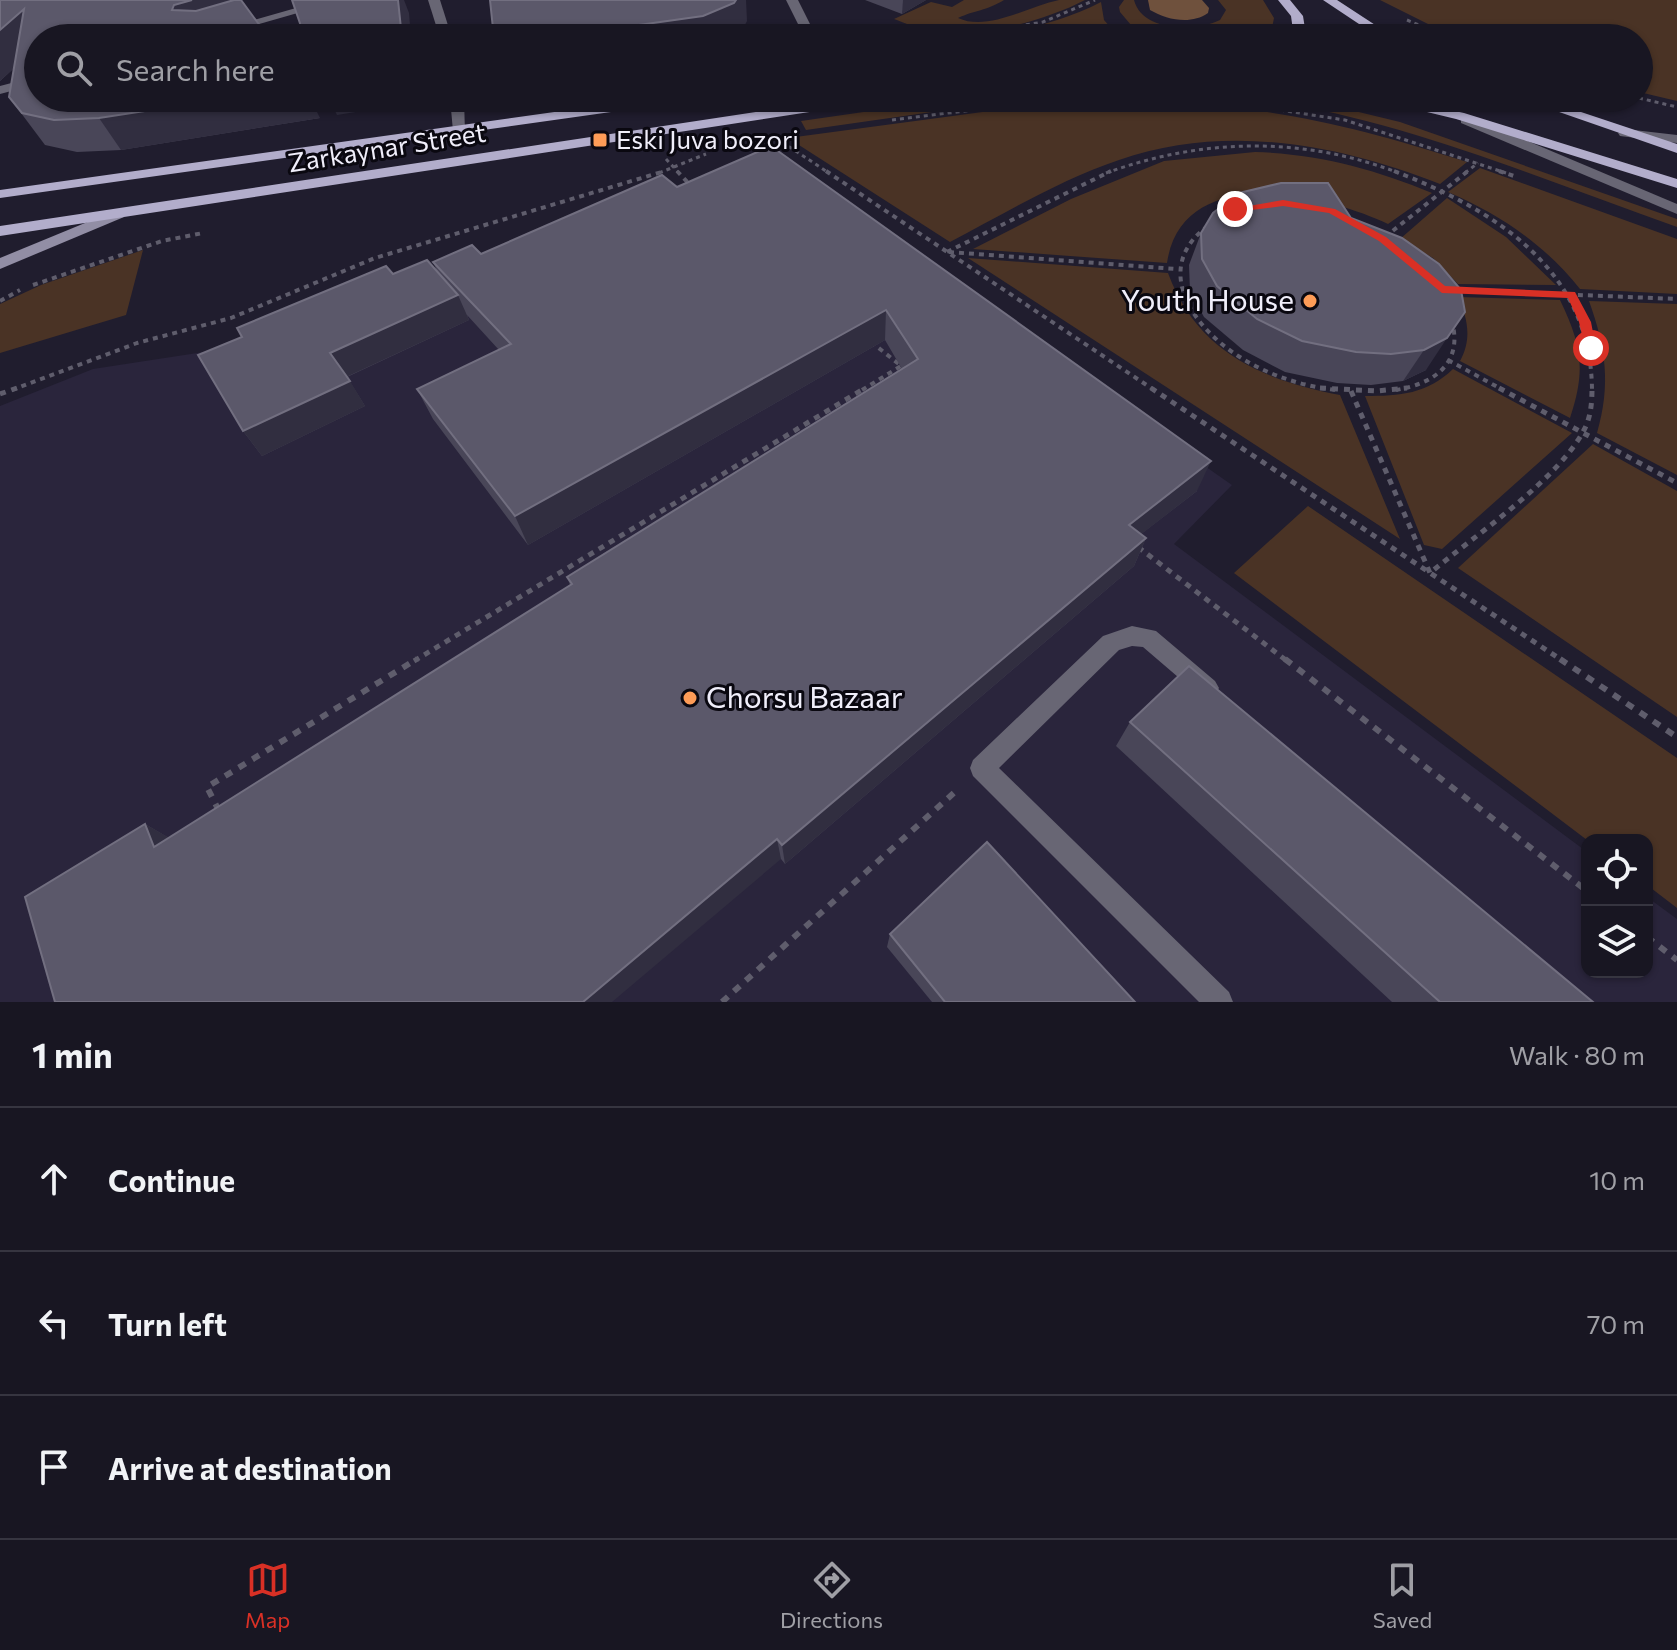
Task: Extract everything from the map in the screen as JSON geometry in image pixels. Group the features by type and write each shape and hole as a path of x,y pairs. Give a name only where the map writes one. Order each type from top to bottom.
{"main road":[{"path":"1284,0 1297,16 1298,24"},
{"path":"1329,0 1368,24"},
{"name":"Zarkaynar Street","path":"0,194 588,112"},
{"name":"Zarkaynar Street","path":"0,231 784,112"},
{"path":"1441,112 1677,184"},
{"path":"1566,112 1677,149"},
{"path":"0,202 22,192"},
{"path":"0,264 119,214"}],"street":[{"path":"249,24 337,0"},
{"path":"434,0 442,24"},
{"path":"792,0 804,24"},
{"path":"0,90 24,84"},
{"path":"458,112 460,131"},
{"path":"1459,116 1677,209"},
{"path":"1624,132 1677,139"},
{"path":"1219,1002 982,768 1111,643 1132,636 1148,638 1232,709"}],"path":[{"path":"1028,24 1062,16 1095,0"},
{"path":"1653,101 1677,107"},
{"path":"1293,112 1345,120 1529,181"},
{"path":"775,137 1677,737"},
{"path":"947,252 1129,163 1163,153 1203,148 1287,146 1337,154 1388,168 1483,212 1549,265 1571,295 1585,322 1591,348 1590,404 1584,433 1554,465 1430,573"},
{"path":"663,156 695,191"},
{"path":"1383,239 1478,163"},
{"path":"0,394 137,343 231,318 375,258 676,168"},
{"path":"1283,203 1332,211 1383,239 1442,290 1454,325 1454,343 1448,360 1434,375 1415,386 1387,392 1351,391 1283,378 1221,343 1189,307 1179,287 1176,269 1180,253 1203,227 1217,216 1257,205 1283,203"},
{"path":"0,301 82,266 162,241 216,230"},
{"path":"947,252 1176,269"},
{"path":"1456,290 1677,299"},
{"path":"864,336 914,375"},
{"path":"1448,360 1677,483"},
{"path":"226,826 207,787 901,366"},
{"path":"1351,391 1430,573"},
{"path":"1126,538 1581,886"},
{"path":"722,1002 982,768"},
{"path":"1653,942 1677,960"}],"shaded area":[{"path":"964,0 1004,0 958,18 982,22 1059,0 1085,0 1018,24 907,24 894,19 931,2 952,7"},
{"path":"1124,0 1134,0 1139,11 1159,24 1130,24 1119,7"},
{"path":"1148,0 1202,0 1209,8 1208,13 1201,17 1179,20 1150,10"},
{"path":"1218,0 1263,0 1274,18 1273,24 1210,24 1220,20 1226,10"},
{"path":"1380,0 1677,0 1677,101 1653,95 1653,24 1428,24"},
{"path":"1101,2 1108,24 1043,24"},
{"path":"864,112 932,112 806,130 801,121"},
{"path":"983,112 1266,112 1348,128 1467,162 1440,184 1362,158 1281,143 1200,143 1159,149 1075,177 950,242 788,138"},
{"path":"1328,112 1359,112 1400,122 1677,219 1677,227 1466,151"},
{"path":"1255,152 1346,164 1432,193 1388,224 1329,203 1294,196 1259,194 1227,198 1199,210 1178,231 1167,263 973,249 1071,199 1164,161"},
{"path":"1480,168 1677,239 1677,294 1580,289 1552,258 1520,232 1448,192"},
{"name":"Chorsu Bazaar","path":"779,169 1232,485 1174,544 1581,848 1581,978 1653,978 1653,901 1677,919 1677,1002 0,1002 0,406 93,369 230,348 385,279 508,253 671,182 699,202"},
{"path":"1447,198 1506,237 1556,285 1458,284 1433,258 1400,239"},
{"path":"143,250 126,315 0,353 0,304 41,285"},
{"path":"968,258 1168,273 1196,323 1236,358 1284,381 1340,395 1400,539"},
{"path":"1458,297 1560,300 1573,331 1579,358 1578,386 1570,418 1460,361 1466,345 1467,329"},
{"path":"1589,301 1677,304 1677,475 1597,433 1604,399 1605,367"},
{"path":"1453,369 1572,433 1442,549 1424,545 1365,396 1423,389"},
{"path":"1593,444 1677,491 1677,717 1458,568"},
{"path":"1308,506 1677,758 1677,908 1653,890 1653,834 1581,835 1234,573"}],"building":[{"path":"0,0 192,0 174,5 172,10 196,11 241,0 259,24 24,24 24,112 138,112 54,120 22,113 9,97 24,9 0,30"},
{"path":"292,0 398,0 401,24 300,24"},
{"path":"490,0 736,0 703,16 646,24 493,24"},
{"path":"771,146 1211,461 1129,525 1146,538 782,845 777,839 583,1002 55,1002 25,897 145,824 154,847 572,584 567,577 918,359 886,310 515,516 417,389 511,344 433,262 472,245 481,254 662,175 677,187"},
{"name":"Youth House","path":"1281,183 1328,183 1351,218 1402,238 1439,264 1461,290 1465,312 1447,338 1424,350 1391,354 1356,352 1302,341 1257,319 1217,286 1202,259 1201,233 1213,213 1239,193"},
{"path":"427,260 458,295 330,353 350,381 243,431 198,355 242,337 237,328 386,266 393,274"},
{"path":"1189,666 1593,1002 1440,1002 1130,722"},
{"path":"987,842 1135,1002 945,1002 890,934"}],"place":[{"name":"Eski Juva bozori","path":"600,140"},
{"name":"Youth House","path":"1310,301"},
{"name":"Chorsu Bazaar","path":"690,698"}],"route":[{"path":"1235,209 1283,203 1332,211 1383,239 1442,290 1571,295 1585,322 1591,348"}]}
